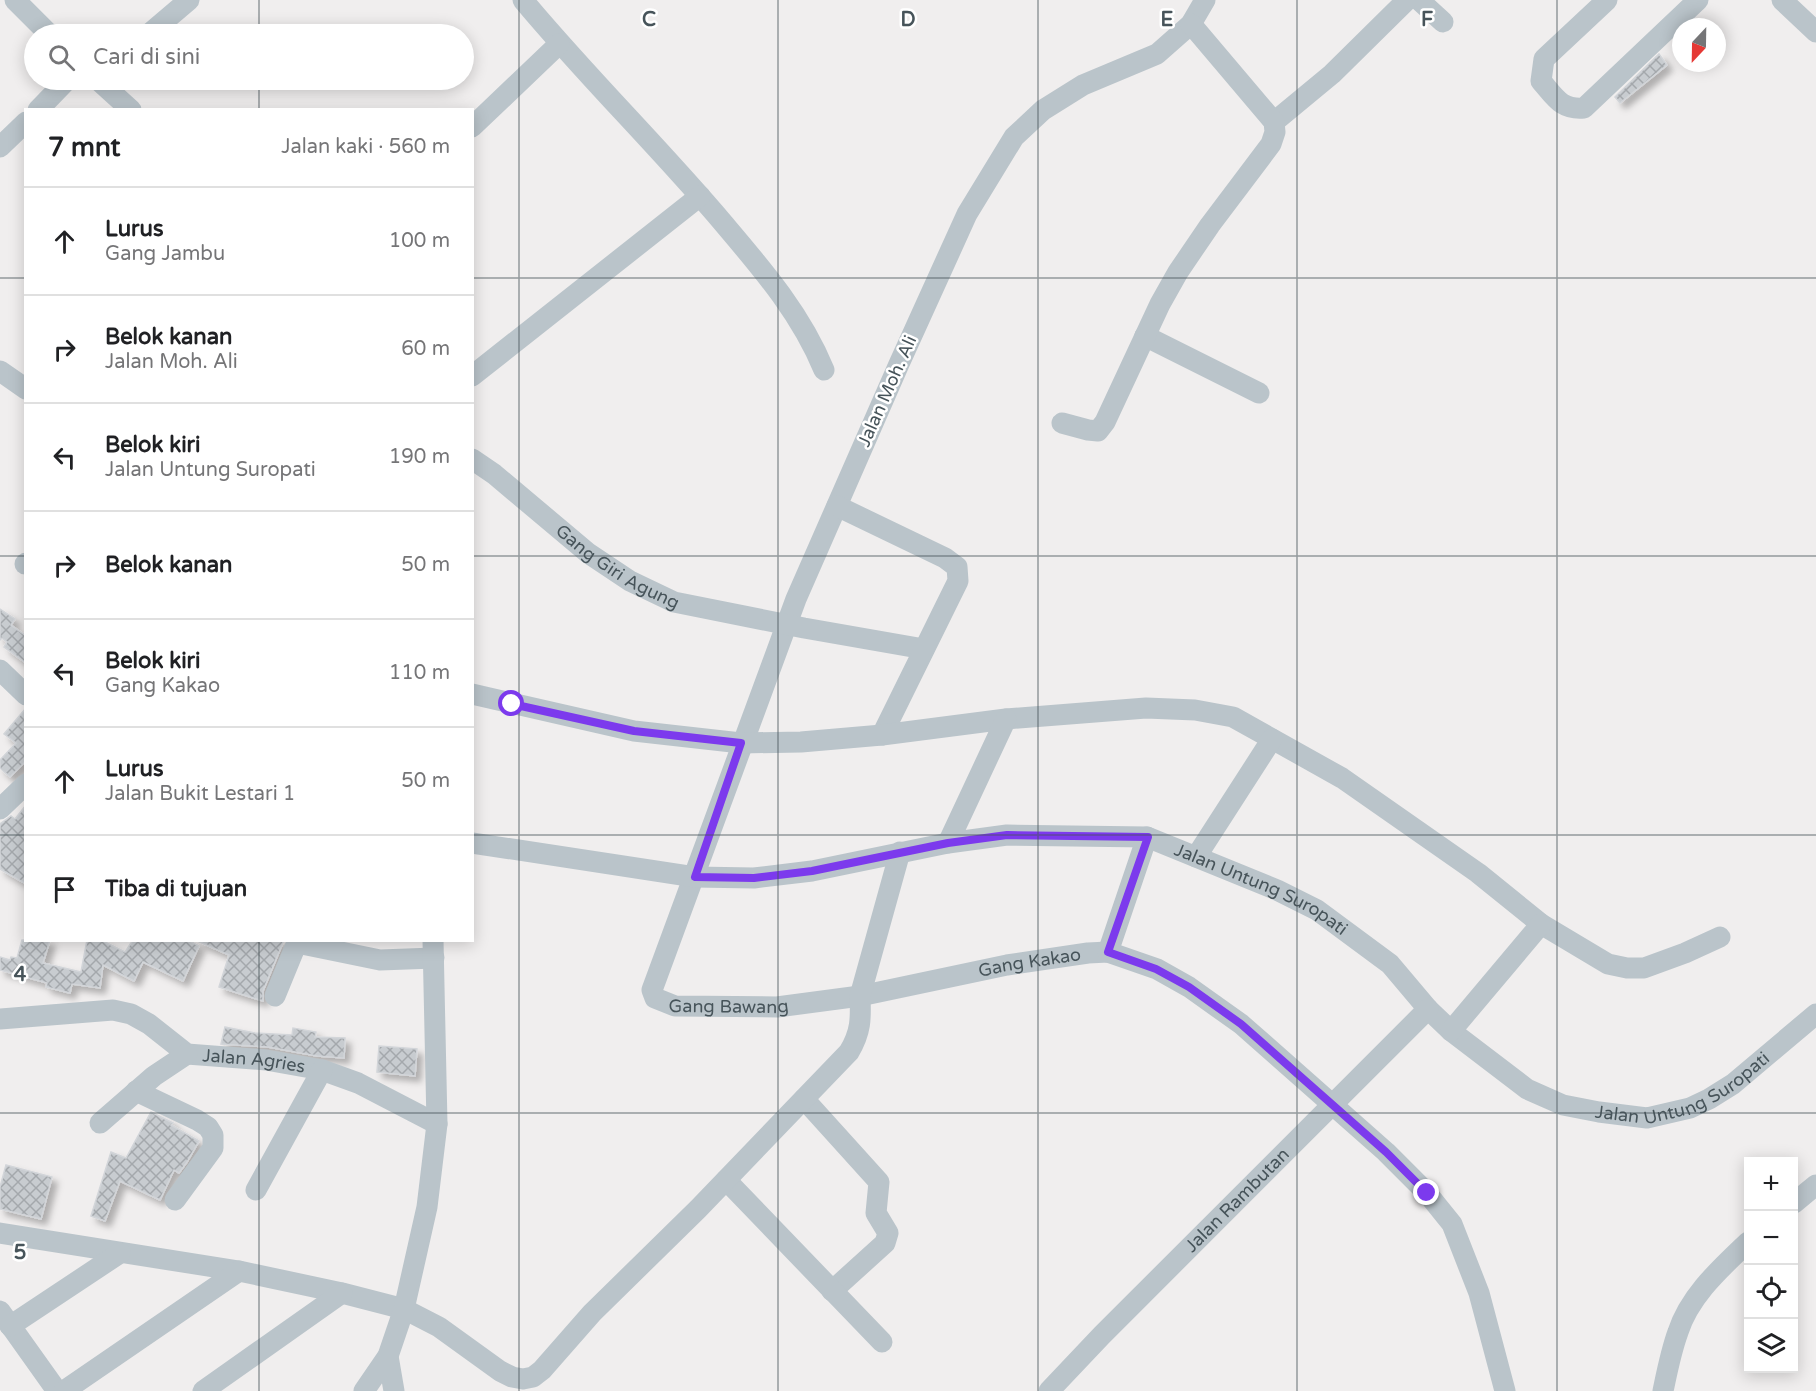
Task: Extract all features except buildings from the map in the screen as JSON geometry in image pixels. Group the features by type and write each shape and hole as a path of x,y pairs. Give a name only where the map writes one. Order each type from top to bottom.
{"street":[{"path":"15,0 39,24"},
{"path":"161,24 189,0"},
{"path":"523,0 559,44 700,196 788,301 824,370"},
{"name":"Jalan Moh. Ali","path":"695,877 741,743 787,624 967,214 1014,137 1042,110 1083,85 1157,54 1191,24 1204,0"},
{"path":"1274,122 1332,74 1407,0"},
{"path":"1419,0 1443,22"},
{"path":"1607,0 1544,59 1541,81 1563,105 1572,109 1584,108 1698,0"},
{"path":"1782,0 1816,32"},
{"path":"1062,423 1098,431 1105,422 1178,272 1210,225 1272,144 1275,132 1274,122 1191,24"},
{"path":"474,125 559,44"},
{"path":"40,108 58,90"},
{"path":"109,90 128,108"},
{"path":"0,147 24,124"},
{"path":"474,374 700,196"},
{"path":"1145,336 1259,393"},
{"path":"0,371 24,388"},
{"name":"Gang Giri Agung","path":"474,460 494,474 588,553 630,581 674,602 924,649"},
{"path":"837,506 945,558 957,567 958,581 882,735"},
{"path":"0,670 24,693"},
{"path":"474,694 634,731 741,743 801,742 882,735 1006,719 1146,708 1195,710 1233,717 1342,778 1478,873 1541,924 1608,964 1644,968 1720,937"},
{"path":"948,843 1006,719"},
{"path":"1196,856 1272,739"},
{"path":"0,809 24,786"},
{"name":"Jalan Untung Suropati","path":"474,843 695,877 754,878 812,871 948,843 1007,835 1148,837 1277,890 1317,910 1390,964 1428,1009 1451,1031 1527,1089 1563,1105 1647,1118 1690,1108 1709,1099 1733,1084 1816,1014"},
{"path":"1108,952 1148,837"},
{"path":"0,1233 239,1271 404,1309 438,1327 500,1371 523,1379 533,1377 542,1370 592,1313 726,1180 849,1052 858,1038 861,1018 860,996 900,852"},
{"name":"Gang Bawang","path":"695,877 656,976 652,990 655,998 675,1006 777,1007 860,996"},
{"path":"1451,1031 1541,924"},
{"path":"276,996 297,942 380,960 434,949 437,1125 427,1207 404,1309 388,1356 364,1391"},
{"name":"Gang Kakao","path":"860,996 1008,965 1108,952 1156,969 1189,987 1241,1024 1333,1105 1411,1177 1452,1224 1479,1293 1505,1391"},
{"name":"Jalan Rambutan","path":"1049,1391 1102,1335 1428,1009"},
{"name":"Jalan Agries","path":"0,1019 113,1010 131,1014 149,1024 187,1054 266,1060 322,1070 358,1083 437,1125"},
{"path":"100,1123 154,1076 187,1054"},
{"path":"256,1190 322,1070"},
{"path":"136,1091 197,1120 208,1127 213,1135 213,1148 175,1200"},
{"path":"804,1099 879,1182 876,1212 888,1233 885,1243 832,1291"},
{"path":"726,1180 882,1342"},
{"path":"1798,1200 1816,1185"},
{"path":"1663,1391 1678,1332 1691,1303 1718,1271 1744,1247"},
{"path":"57,1391 5,1319 120,1253"},
{"path":"64,1391 239,1271"},
{"path":"213,1388 342,1293"},
{"path":"388,1356 394,1391"}],"route":[{"path":"512,704 634,731 741,743 695,877 754,878 812,871 948,843 1007,835 1148,837 1108,952 1156,969 1189,987 1241,1024 1386,1152 1427,1193"}]}
